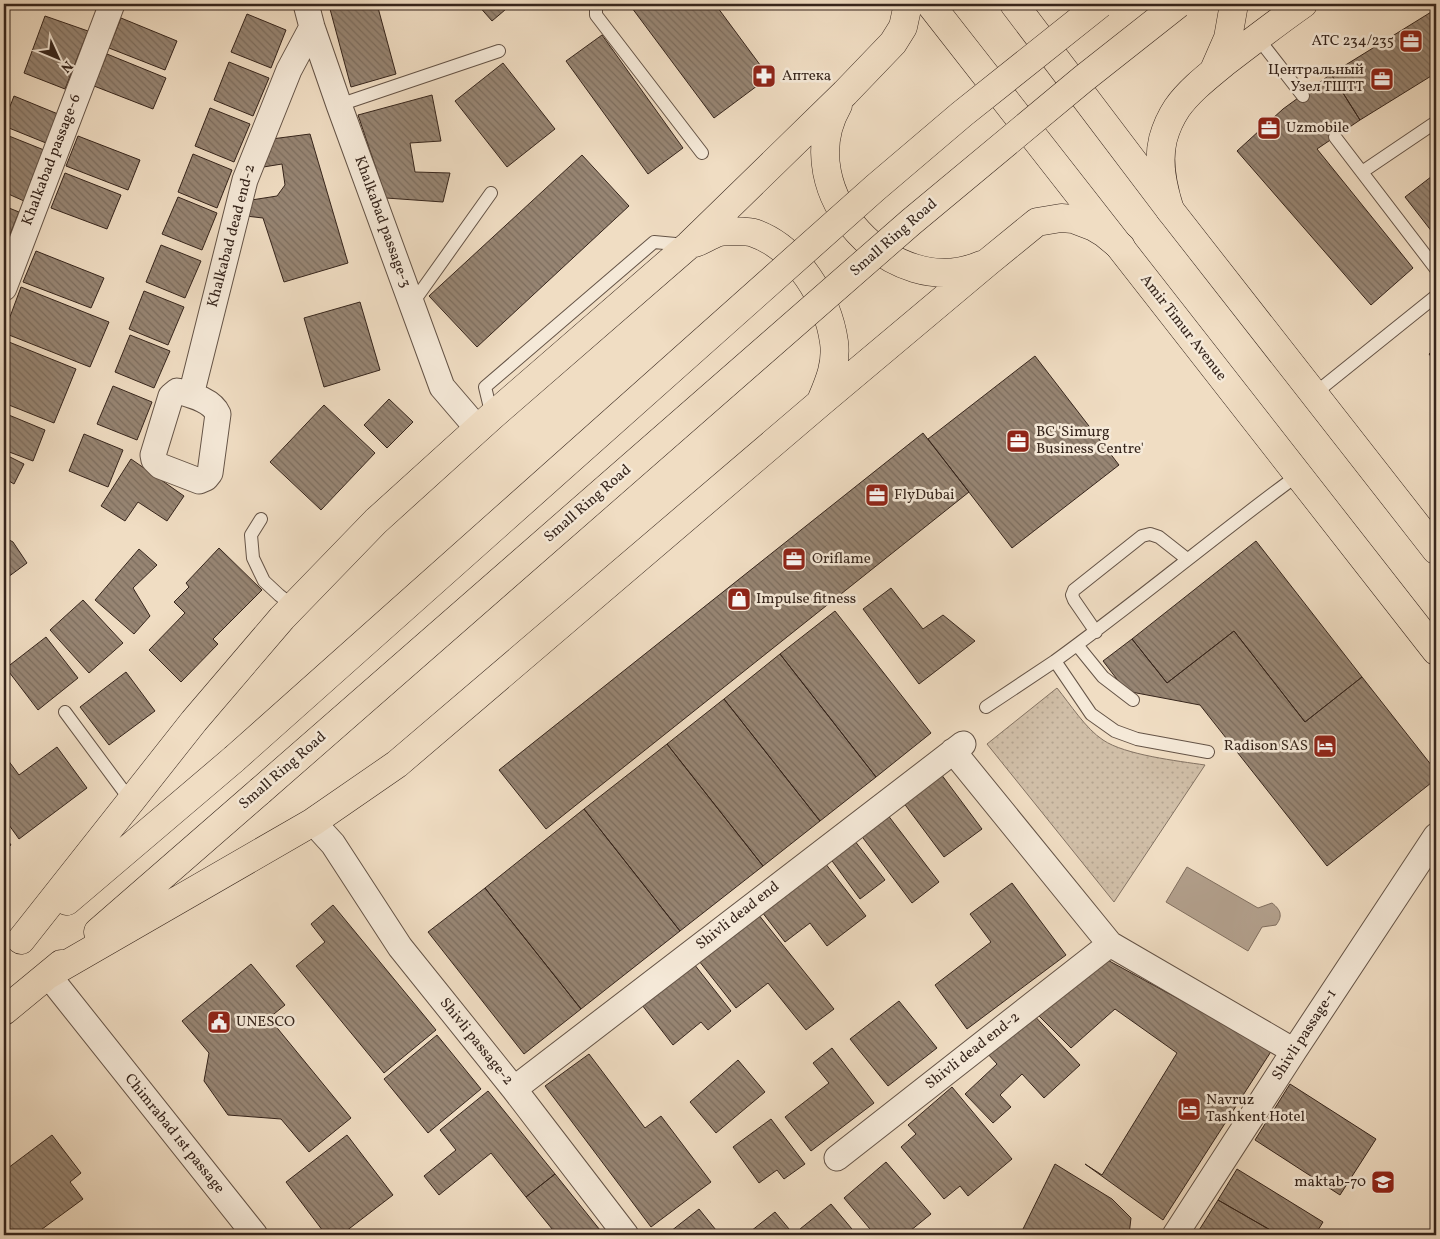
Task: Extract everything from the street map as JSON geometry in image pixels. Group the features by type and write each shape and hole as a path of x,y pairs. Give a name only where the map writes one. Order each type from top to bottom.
{"main road":[{"path":"13,947 194,721 294,606 376,521 485,422 689,245 845,93 894,44 902,27 908,4"},
{"name":"Amir Timur Avenue","path":"930,4 1436,652"},
{"path":"1014,4 1170,210 1436,550"},
{"path":"13,947 234,759 875,188 962,114 1100,4"},
{"name":"Small Ring Road","path":"4,1011 260,791 911,222 1178,4"},
{"path":"1214,72 1228,38 1234,4"},
{"path":"1170,210 1161,168 1163,141 1168,124 1177,108 1189,94 1214,72 1257,37 1303,4"},
{"path":"845,93 833,113 826,135 824,153 825,170 829,185 836,202 852,224 872,244 887,255 920,269 934,272 965,272 988,262"},
{"path":"48,975 313,822 397,764 820,403 1037,222 1056,218 1073,219 1094,227 1120,247"},
{"path":"689,245 720,232 753,232 782,249 808,276 826,308 834,344 833,372 820,403"}],"street":[{"name":"Khalkabad passage-6","path":"4,288 112,4"},
{"name":"Khalkabad passage-3","path":"306,4 312,28 339,105 442,387 485,422"},
{"name":"Khalkabad dead end-2","path":"191,395 245,180 289,70 312,28"},
{"name":"Shivli dead end","path":"514,1089 958,748 1110,944"},
{"name":"Shivli passage-2","path":"313,822 333,844 400,947 514,1089 626,1235"},
{"name":"Shivli passage-1","path":"1175,1235 1436,836"},
{"path":"1110,944 1294,1051"},
{"name":"Shivli dead end-2","path":"837,1158 1110,944"},
{"path":"48,975 255,1235"}],"lane":[{"path":"596,4 596,15 702,153"},
{"path":"1257,37 1302,96"},
{"path":"339,105 498,51"},
{"path":"1362,172 1436,122"},
{"path":"1335,137 1436,269"},
{"path":"412,304 491,193"},
{"path":"1314,394 1436,296"},
{"path":"986,708 1096,632 1187,559 1298,475"},
{"path":"261,518 251,535 253,558 264,582 294,606"},
{"path":"1096,632 1072,595 1074,590 1081,584 1142,536 1150,534 1159,537 1187,559"},
{"path":"1078,645 1104,677 1133,700"},
{"path":"1055,661 1091,714 1115,731 1137,739 1208,752"},
{"path":"65,712 131,801"}],"shaded area":[{"path":"1057,688 1078,716 1103,740 1124,750 1152,757 1205,765 1114,902 987,744"},
{"path":"1187,867 1258,908 1272,903 1280,913 1280,919 1276,925 1262,927 1248,951 1166,902"}],"building":[{"path":"232,4 250,4 233,9"},
{"path":"347,4 377,4 396,74 351,87 330,9"},
{"path":"477,4 512,4 492,21"},
{"path":"629,4 715,4 769,77 714,118"},
{"name":"ATC 234/235","path":"1436,9 1436,73 1360,120 1331,74"},
{"path":"247,14 286,30 271,68 231,52"},
{"path":"45,16 88,31 65,89 24,73"},
{"path":"121,18 177,41 165,70 109,48"},
{"path":"602,35 683,148 648,174 566,61"},
{"path":"107,54 166,78 153,109 94,86"},
{"path":"229,62 269,78 253,116 214,100"},
{"path":"503,63 555,129 507,167 455,101"},
{"path":"1331,74 1360,120 1317,149 1413,268 1371,305 1237,151 1283,109"},
{"path":"432,95 441,141 410,143 415,172 450,173 443,202 386,198 358,115"},
{"path":"14,96 58,114 46,143 4,126"},
{"path":"210,108 250,124 234,162 195,146"},
{"path":"4,134 44,150 24,201 4,192"},
{"path":"310,134 348,263 284,282 263,218 237,215 245,201 277,196 285,185 282,164 251,169 264,140"},
{"path":"78,136 140,160 128,190 66,166"},
{"path":"193,154 232,170 217,208 178,192"},
{"path":"582,155 629,206 477,347 429,296"},
{"path":"65,173 121,195 107,229 51,208"},
{"path":"1436,173 1436,237 1405,197"},
{"path":"178,197 217,213 202,250 162,234"},
{"path":"4,206 19,212 5,247 4,246"},
{"path":"161,245 201,261 185,298 146,282"},
{"path":"36,251 104,278 91,308 23,282"},
{"path":"21,287 109,322 90,367 4,333"},
{"path":"144,291 184,307 168,345 129,329"},
{"path":"360,302 380,370 324,387 304,318"},
{"path":"130,335 170,351 154,388 115,372"},
{"path":"4,340 76,369 54,423 4,403"},
{"path":"1436,348 1436,363 1429,354"},
{"path":"1035,356 1119,465 1012,548 928,439"},
{"path":"113,386 152,402 137,440 97,424"},
{"path":"389,399 413,422 387,448 364,425"},
{"path":"324,405 375,453 321,510 270,462"},
{"path":"4,413 45,430 33,461 4,450"},
{"path":"923,433 969,492 546,829 499,770"},
{"path":"84,434 123,450 108,487 69,471"},
{"path":"4,454 24,464 14,484 9,481 4,492"},
{"path":"131,459 184,496 167,521 138,502 125,521 101,506"},
{"path":"4,537 13,542 27,563 4,580"},
{"path":"1256,541 1362,677 1305,722 1234,631 1167,683 1132,639"},
{"path":"219,548 262,590 213,639 218,644 181,682 149,650 185,613 174,602 189,587 186,583"},
{"path":"139,549 157,565 133,588 150,616 134,634 95,600"},
{"path":"891,588 923,629 943,615 975,641 919,684 863,609"},
{"path":"83,600 123,643 89,673 50,630"},
{"path":"835,611 931,733 876,777 780,654"},
{"name":"Radison SAS","path":"1234,631 1305,722 1362,677 1436,771 1436,779 1327,866 1200,705 1126,691 1103,661 1132,639 1167,683"},
{"path":"46,637 78,678 38,710 6,668"},
{"path":"780,654 876,777 820,821 724,699"},
{"path":"126,672 155,711 109,745 80,707"},
{"path":"724,699 820,821 763,866 667,744"},
{"path":"667,744 763,866 680,931 584,809"},
{"path":"57,747 87,788 19,839 4,818 4,757 19,775"},
{"path":"941,774 982,829 944,857 903,802"},
{"path":"584,809 680,931 581,1009 485,888"},
{"path":"887,814 939,882 912,903 860,834"},
{"path":"4,835 11,845 4,850"},
{"path":"851,836 885,880 860,899 827,854"},
{"path":"825,863 866,916 827,946 810,923 785,942 762,912"},
{"path":"1012,883 1066,955 967,1029 935,985 991,942 970,914"},
{"path":"485,888 581,1009 524,1054 428,932"},
{"path":"333,905 436,1030 384,1073 296,966 325,942 311,924"},
{"path":"758,914 834,1009 806,1030 768,983 736,1008 699,961"},
{"name":"Navruz Tashkent Hotel","path":"1102,957 1272,1050 1163,1220 1085,1164 1102,1175 1177,1053 1115,1009 1071,1048 1037,1014"},
{"path":"251,964 285,1005 269,1018 351,1118 309,1152 281,1119 228,1115 204,1081 209,1053 182,1021"},
{"path":"694,964 731,1011 708,1030 701,1022 673,1045 642,1005"},
{"path":"899,1001 937,1048 888,1086 850,1039"},
{"path":"1030,1011 1080,1065 1044,1098 1022,1074 1000,1095 1011,1107 993,1123 965,1094 997,1064 986,1052"},
{"path":"437,1035 481,1089 428,1133 384,1079"},
{"path":"832,1048 874,1103 811,1151 785,1117 829,1083 813,1063"},
{"path":"589,1054 645,1128 661,1116 711,1182 651,1227 545,1086"},
{"path":"738,1060 765,1092 716,1133 690,1102"},
{"path":"1290,1084 1376,1139 1340,1195 1255,1140"},
{"path":"952,1087 1012,1159 968,1196 960,1186 944,1199 901,1147 916,1134 908,1125"},
{"path":"488,1091 555,1174 526,1197 491,1153 439,1195 424,1176 456,1150 440,1130"},
{"path":"771,1119 805,1164 784,1179 777,1170 759,1183 733,1147"},
{"path":"52,1135 81,1173 70,1182 83,1199 34,1235 4,1235 4,1171"},
{"path":"347,1135 393,1195 341,1235 326,1235 286,1182"},
{"path":"886,1162 931,1214 905,1235 875,1235 844,1198"},
{"path":"1055,1164 1112,1199 1131,1218 1129,1235 1030,1235 1023,1229"},
{"path":"1237,1169 1323,1222 1315,1235 1279,1235 1218,1200"},
{"path":"555,1174 604,1235 557,1235 526,1197"},
{"path":"1218,1200 1279,1235 1196,1235"},
{"path":"831,1204 857,1235 805,1235 800,1229"},
{"path":"699,1209 720,1235 666,1235"},
{"path":"775,1212 794,1235 746,1235"}],"place":[{"name":"ATC 234/235","path":"1411,41"},
{"name":"Аптека","path":"764,76"},
{"name":"Центральный Узел ТШТТ","path":"1382,79"},
{"name":"Uzmobile","path":"1269,128"},
{"name":"BC 'Simurg Business Centre'","path":"1018,441"},
{"name":"FlyDubai","path":"877,495"},
{"name":"Oriflame","path":"794,559"},
{"name":"Impulse fitness","path":"739,599"},
{"name":"Radison SAS","path":"1325,746"},
{"name":"UNESCO","path":"219,1022"},
{"name":"Navruz Tashkent Hotel","path":"1189,1109"},
{"name":"maktab-70","path":"1383,1182"}]}
